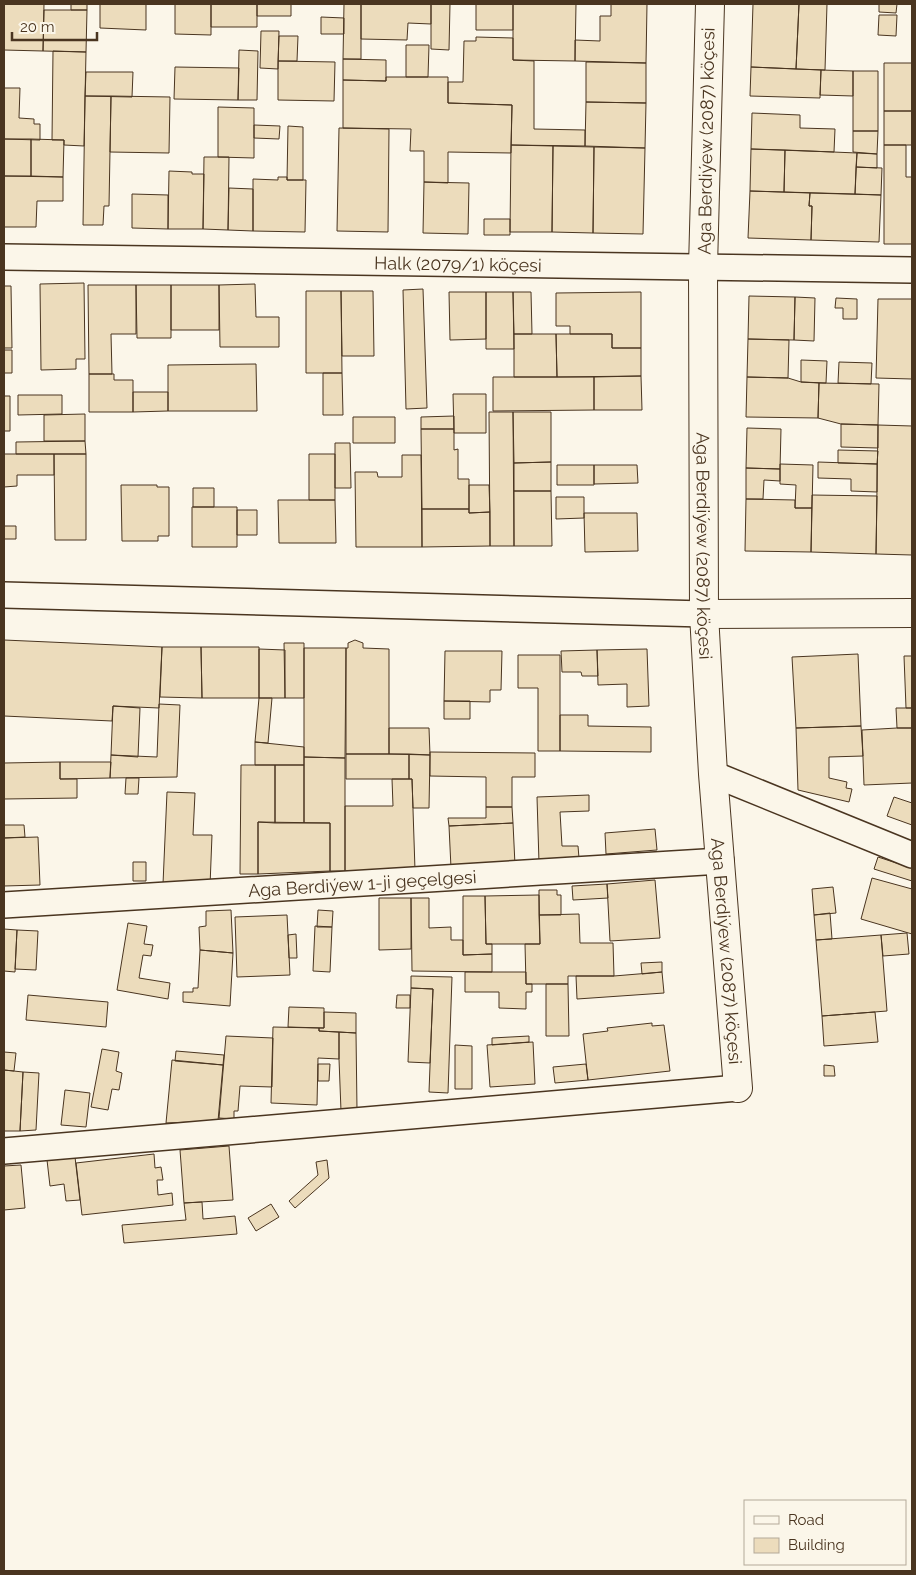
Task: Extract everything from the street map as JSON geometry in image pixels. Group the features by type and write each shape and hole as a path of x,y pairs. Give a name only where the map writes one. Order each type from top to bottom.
{"street":[{"name":"Aga Berdiýew (2087) köçesi","path":"710,4 703,267 704,614 738,1088"},
{"name":"Halk (2079/1) köçesi","path":"4,257 912,270"},
{"path":"4,595 704,614 912,613"},
{"path":"714,774 912,854"},
{"name":"Aga Berdiýew 1-ji geçelgesi","path":"4,905 721,861"},
{"path":"4,1151 738,1088"}],"building":[{"path":"4,4 44,4 43,51 4,50"},
{"path":"71,4 87,4 87,10 71,10"},
{"path":"100,4 146,4 146,30 100,28"},
{"path":"175,4 211,4 211,35 175,34"},
{"path":"211,4 257,4 257,27 211,27"},
{"path":"257,4 291,4 291,16 257,16"},
{"path":"344,4 361,4 361,59 343,59"},
{"path":"361,4 431,4 431,24 408,23 407,40 361,39"},
{"path":"431,4 450,4 449,50 431,49"},
{"path":"476,4 513,4 513,30 476,30"},
{"path":"513,4 576,4 575,61 513,60"},
{"path":"611,4 647,4 646,63 575,61 575,40 600,41 600,16 611,16"},
{"path":"753,4 799,4 796,69 751,67"},
{"path":"799,4 827,4 825,70 796,69"},
{"path":"879,4 897,4 896,13 879,12"},
{"path":"44,10 87,10 86,52 43,51"},
{"path":"879,15 897,15 896,36 878,35"},
{"path":"321,17 344,18 344,34 321,34"},
{"path":"261,31 279,31 278,69 260,68"},
{"path":"279,36 298,36 297,61 278,61"},
{"path":"476,37 513,38 513,60 534,61 534,129 585,130 585,146 511,145 512,105 448,103 448,82 463,82 464,41 476,41"},
{"path":"406,45 429,45 428,77 406,77"},
{"path":"239,50 258,51 257,100 238,100"},
{"path":"53,51 86,52 84,146 64,145 64,140 52,140"},
{"path":"343,59 386,60 386,81 343,80"},
{"path":"278,61 335,62 334,101 278,100"},
{"path":"586,62 646,63 646,103 586,102"},
{"path":"884,63 912,63 912,111 884,111"},
{"path":"175,67 239,68 238,100 174,99"},
{"path":"751,67 821,70 820,98 750,96"},
{"path":"821,70 853,71 853,96 820,95"},
{"path":"853,71 878,71 878,131 853,131"},
{"path":"86,72 133,72 132,97 85,96"},
{"path":"386,77 448,77 448,103 512,105 511,153 448,152 448,183 424,182 424,151 410,151 411,129 343,128 343,80 386,81"},
{"path":"4,88 20,88 19,118 34,119 34,124 40,124 40,140 4,139"},
{"path":"85,96 111,96 109,206 104,206 103,225 83,225"},
{"path":"111,96 170,97 169,153 110,152"},
{"path":"586,102 646,103 645,148 585,146"},
{"path":"218,107 254,108 254,158 218,157"},
{"path":"884,111 912,111 912,145 884,145"},
{"path":"752,113 800,115 800,128 835,129 834,152 751,149"},
{"path":"254,125 280,126 279,139 254,138"},
{"path":"288,126 303,127 303,180 287,180"},
{"path":"339,128 389,129 388,232 337,231"},
{"path":"853,131 878,131 877,154 853,152"},
{"path":"4,139 31,139 31,176 4,176"},
{"path":"31,139 64,140 63,177 31,176"},
{"path":"511,145 553,146 552,232 510,232"},
{"path":"884,145 906,145 906,177 912,177 912,244 884,244"},
{"path":"553,146 594,147 593,233 552,232"},
{"path":"594,147 645,148 643,234 593,233"},
{"path":"751,149 785,150 784,192 750,191"},
{"path":"785,150 857,153 855,194 784,192"},
{"path":"857,153 877,154 877,168 856,167"},
{"path":"204,157 229,157 228,230 203,229"},
{"path":"856,167 882,168 881,195 855,194"},
{"path":"169,171 204,174 203,229 168,229"},
{"path":"4,176 63,177 63,201 37,201 36,227 4,227"},
{"path":"278,177 287,177 287,180 306,180 305,232 253,231 253,179 278,180"},
{"path":"424,182 469,183 468,234 423,233"},
{"path":"229,188 253,189 253,231 228,230"},
{"path":"750,191 810,193 809,206 812,206 811,240 748,238"},
{"path":"810,193 881,195 879,242 811,240 812,206 809,206"},
{"path":"132,194 168,195 168,229 132,228"},
{"path":"484,219 510,219 510,235 484,235"},
{"path":"84,283 85,359 76,359 76,369 41,370 40,284"},
{"path":"255,284 256,317 279,317 279,347 220,347 219,285"},
{"path":"88,285 136,285 136,334 111,334 112,374 89,374"},
{"path":"136,285 171,285 171,338 137,338"},
{"path":"171,285 219,285 219,330 171,330"},
{"path":"4,286 11,286 12,348 4,348"},
{"path":"423,289 427,408 406,409 403,290"},
{"path":"306,291 341,291 342,373 306,373"},
{"path":"341,291 373,291 374,356 342,356"},
{"path":"449,292 486,292 486,339 450,340"},
{"path":"486,292 513,292 514,349 486,349"},
{"path":"513,292 531,292 532,334 514,334"},
{"path":"641,292 641,348 612,348 612,334 570,334 570,326 556,326 556,293"},
{"path":"749,296 795,297 794,340 748,339"},
{"path":"795,297 815,298 814,341 794,340"},
{"path":"836,298 857,299 857,319 843,319 843,308 835,308"},
{"path":"878,299 912,299 912,379 876,378"},
{"path":"514,334 556,334 557,377 514,377"},
{"path":"556,334 612,334 612,348 641,348 641,376 557,377"},
{"path":"748,339 789,340 788,378 747,377"},
{"path":"4,350 12,350 12,373 4,373"},
{"path":"801,360 827,361 826,383 801,382"},
{"path":"839,362 872,363 871,384 838,383"},
{"path":"256,364 257,411 168,411 168,365"},
{"path":"323,373 342,373 343,415 323,415"},
{"path":"89,374 114,374 114,380 133,380 133,412 89,412"},
{"path":"641,376 642,410 594,410 594,377"},
{"path":"493,377 594,377 594,410 493,411"},
{"path":"747,377 788,378 801,382 819,383 818,418 746,417"},
{"path":"819,383 879,384 878,425 841,424 818,418"},
{"path":"133,392 168,392 168,411 133,412"},
{"path":"453,394 486,394 486,433 454,433"},
{"path":"18,395 62,395 62,414 18,415"},
{"path":"4,396 10,396 10,431 4,431"},
{"path":"489,412 513,412 514,546 490,546"},
{"path":"513,412 551,412 551,462 514,463"},
{"path":"85,414 85,441 44,441 44,415"},
{"path":"454,416 454,429 421,429 421,417"},
{"path":"353,417 395,417 395,443 353,443"},
{"path":"841,424 878,425 878,448 841,447"},
{"path":"878,425 912,426 912,555 876,554"},
{"path":"747,428 781,429 780,469 746,468"},
{"path":"421,429 454,429 454,450 458,449 458,479 469,479 469,509 422,509"},
{"path":"85,441 86,454 16,454 16,442"},
{"path":"335,443 350,443 351,488 335,488"},
{"path":"838,450 878,451 877,464 838,463"},
{"path":"4,454 54,454 54,475 17,475 17,486 4,487"},
{"path":"54,454 86,454 86,540 55,540"},
{"path":"309,454 335,454 335,500 309,500"},
{"path":"402,455 421,455 422,547 356,547 355,472 377,472 378,477 402,477"},
{"path":"551,462 551,491 514,491 514,463"},
{"path":"818,462 877,464 877,492 851,491 851,479 818,478"},
{"path":"780,464 813,465 812,508 795,508 796,485 780,484"},
{"path":"557,465 594,465 594,485 557,485"},
{"path":"594,465 637,465 638,483 594,484"},
{"path":"746,468 780,469 780,481 764,480 763,499 746,499"},
{"path":"121,485 169,487 169,536 158,536 158,541 122,541"},
{"path":"469,485 489,485 490,512 469,513"},
{"path":"193,488 214,488 214,507 193,507"},
{"path":"514,491 551,491 552,546 514,546"},
{"path":"812,495 877,496 876,554 811,552"},
{"path":"556,497 584,497 584,518 556,519"},
{"path":"746,499 795,500 795,508 812,508 811,552 745,551"},
{"path":"278,500 335,500 336,543 279,543"},
{"path":"192,507 237,507 237,547 192,547"},
{"path":"422,509 469,509 469,513 490,512 490,546 422,547"},
{"path":"237,510 257,510 257,535 237,535"},
{"path":"584,513 637,513 638,551 585,552"},
{"path":"4,526 16,526 16,539 4,539"},
{"path":"4,640 162,647 159,708 113,706 112,721 4,716"},
{"path":"355,640 363,643 363,648 389,649 389,754 346,754 346,648 348,648 348,643"},
{"path":"284,643 304,643 304,698 285,698"},
{"path":"162,647 201,647 202,698 160,697"},
{"path":"201,647 259,647 259,698 202,698"},
{"path":"304,648 346,648 345,758 304,757"},
{"path":"259,649 285,650 285,698 259,698"},
{"path":"647,649 649,706 627,707 627,684 598,685 597,650"},
{"path":"597,650 598,676 582,676 581,672 562,672 561,651"},
{"path":"445,651 502,651 501,690 490,690 490,702 444,701"},
{"path":"858,654 861,726 796,728 792,657"},
{"path":"518,655 560,655 560,751 538,751 538,688 518,688"},
{"path":"904,656 912,656 912,708 906,708"},
{"path":"259,698 272,698 268,743 255,742"},
{"path":"444,701 470,701 470,719 444,719"},
{"path":"159,704 180,705 177,777 110,778 111,755 157,757"},
{"path":"113,706 140,708 138,757 111,755"},
{"path":"896,708 912,708 912,728 897,728"},
{"path":"560,715 588,715 588,726 651,727 651,752 560,751"},
{"path":"861,726 863,756 829,757 829,778 847,782 846,788 852,789 849,802 798,790 796,728"},
{"path":"389,728 429,728 430,755 389,754"},
{"path":"912,728 912,783 864,785 862,730"},
{"path":"255,742 304,747 304,765 255,765"},
{"path":"430,752 535,753 535,777 512,777 512,807 486,807 486,777 430,776"},
{"path":"346,754 409,754 409,779 346,779"},
{"path":"409,754 430,755 429,808 413,808 412,779 409,779"},
{"path":"304,757 345,758 345,871 330,871 330,823 304,823"},
{"path":"60,762 60,779 77,779 77,798 4,799 4,763"},
{"path":"60,762 111,762 110,778 60,779"},
{"path":"241,765 275,765 275,823 258,822 258,874 240,874"},
{"path":"275,765 304,765 304,823 275,823"},
{"path":"126,778 139,778 138,794 125,794"},
{"path":"392,779 412,779 415,870 345,871 345,806 393,806"},
{"path":"167,792 195,793 193,835 212,835 210,886 163,884"},
{"path":"589,795 589,811 560,812 562,846 578,846 579,858 539,863 537,797"},
{"path":"894,797 912,803 912,825 887,816"},
{"path":"486,807 512,807 513,823 449,826 448,818 486,818"},
{"path":"258,822 330,823 330,871 258,874"},
{"path":"513,823 515,865 451,868 449,826"},
{"path":"4,825 24,825 25,837 4,838"},
{"path":"655,829 657,850 606,854 605,833"},
{"path":"38,837 40,885 4,886 4,838"},
{"path":"878,857 912,868 912,881 874,869"},
{"path":"133,862 146,862 146,881 133,881"},
{"path":"872,878 912,889 912,934 861,919"},
{"path":"655,880 660,938 610,941 607,884"},
{"path":"607,884 608,898 573,900 572,886"},
{"path":"833,887 836,913 814,915 812,889"},
{"path":"539,890 557,890 557,895 561,895 561,915 539,915"},
{"path":"539,895 540,944 486,944 485,896"},
{"path":"463,896 485,896 486,944 492,944 492,954 463,955"},
{"path":"379,898 411,898 411,949 379,950"},
{"path":"411,898 429,898 429,928 451,927 451,940 463,940 463,955 492,954 492,972 412,971"},
{"path":"231,910 233,953 200,950 199,927 206,926 206,911"},
{"path":"318,910 333,911 332,927 317,927"},
{"path":"830,913 832,939 816,940 814,915"},
{"path":"579,914 580,943 613,943 614,976 568,976 568,984 526,984 525,944 540,944 539,915"},
{"path":"287,915 290,975 237,977 235,917"},
{"path":"128,923 147,926 144,944 153,945 151,956 143,955 139,978 170,983 168,999 117,990"},
{"path":"315,926 332,927 330,972 313,971"},
{"path":"4,929 17,930 15,972 4,971"},
{"path":"17,930 38,931 36,970 15,969"},
{"path":"907,933 909,954 883,956 881,935"},
{"path":"296,934 297,958 289,958 288,935"},
{"path":"881,935 887,1011 822,1016 816,940"},
{"path":"200,950 233,953 230,1006 183,1002 183,992 193,992 193,988 198,988"},
{"path":"662,962 662,972 642,974 641,963"},
{"path":"465,972 526,972 526,984 532,984 532,992 526,992 526,1009 499,1008 499,992 465,992"},
{"path":"662,972 664,993 577,999 576,976 614,976"},
{"path":"411,976 452,977 448,1093 429,1092 433,989 411,988"},
{"path":"546,984 568,984 569,1036 546,1036"},
{"path":"411,988 433,989 430,1063 408,1062"},
{"path":"28,995 108,1002 106,1027 26,1020"},
{"path":"397,995 410,995 410,1008 396,1008"},
{"path":"289,1007 324,1008 324,1028 288,1027"},
{"path":"324,1012 356,1013 356,1033 319,1031 319,1028 324,1028"},
{"path":"875,1012 878,1042 824,1046 822,1016"},
{"path":"652,1023 652,1026 664,1025 670,1071 588,1080 583,1034 608,1031 607,1028"},
{"path":"273,1027 319,1028 319,1031 339,1032 339,1059 318,1058 317,1105 271,1103"},
{"path":"339,1032 356,1033 357,1110 341,1111"},
{"path":"226,1036 273,1038 272,1087 240,1086 238,1111 234,1111 234,1119 219,1118"},
{"path":"529,1036 529,1042 492,1045 492,1038"},
{"path":"533,1042 535,1084 490,1087 487,1045"},
{"path":"455,1045 472,1046 472,1089 455,1089"},
{"path":"102,1049 119,1052 116,1071 122,1073 119,1090 112,1089 108,1110 91,1107"},
{"path":"176,1051 224,1055 223,1065 175,1061"},
{"path":"4,1052 16,1053 14,1071 4,1070"},
{"path":"172,1060 223,1065 218,1121 166,1123"},
{"path":"318,1064 330,1064 329,1081 318,1081"},
{"path":"586,1064 588,1080 555,1083 553,1067"},
{"path":"824,1065 834,1066 835,1076 824,1076"},
{"path":"4,1070 23,1072 20,1131 4,1131"},
{"path":"23,1072 39,1073 36,1130 20,1131"},
{"path":"65,1090 90,1093 86,1127 61,1125"},
{"path":"229,1146 233,1200 184,1203 180,1150"},
{"path":"154,1154 155,1168 161,1167 163,1180 157,1180 158,1195 172,1193 173,1205 82,1215 76,1163"},
{"path":"75,1157 80,1200 66,1201 64,1184 50,1186 47,1160"},
{"path":"327,1160 329,1178 295,1208 289,1201 318,1175 316,1162"},
{"path":"21,1165 25,1208 4,1210 4,1166"},
{"path":"202,1202 203,1219 235,1216 237,1234 124,1243 122,1225 186,1220 184,1203"},
{"path":"271,1204 279,1217 256,1231 248,1218"}]}
